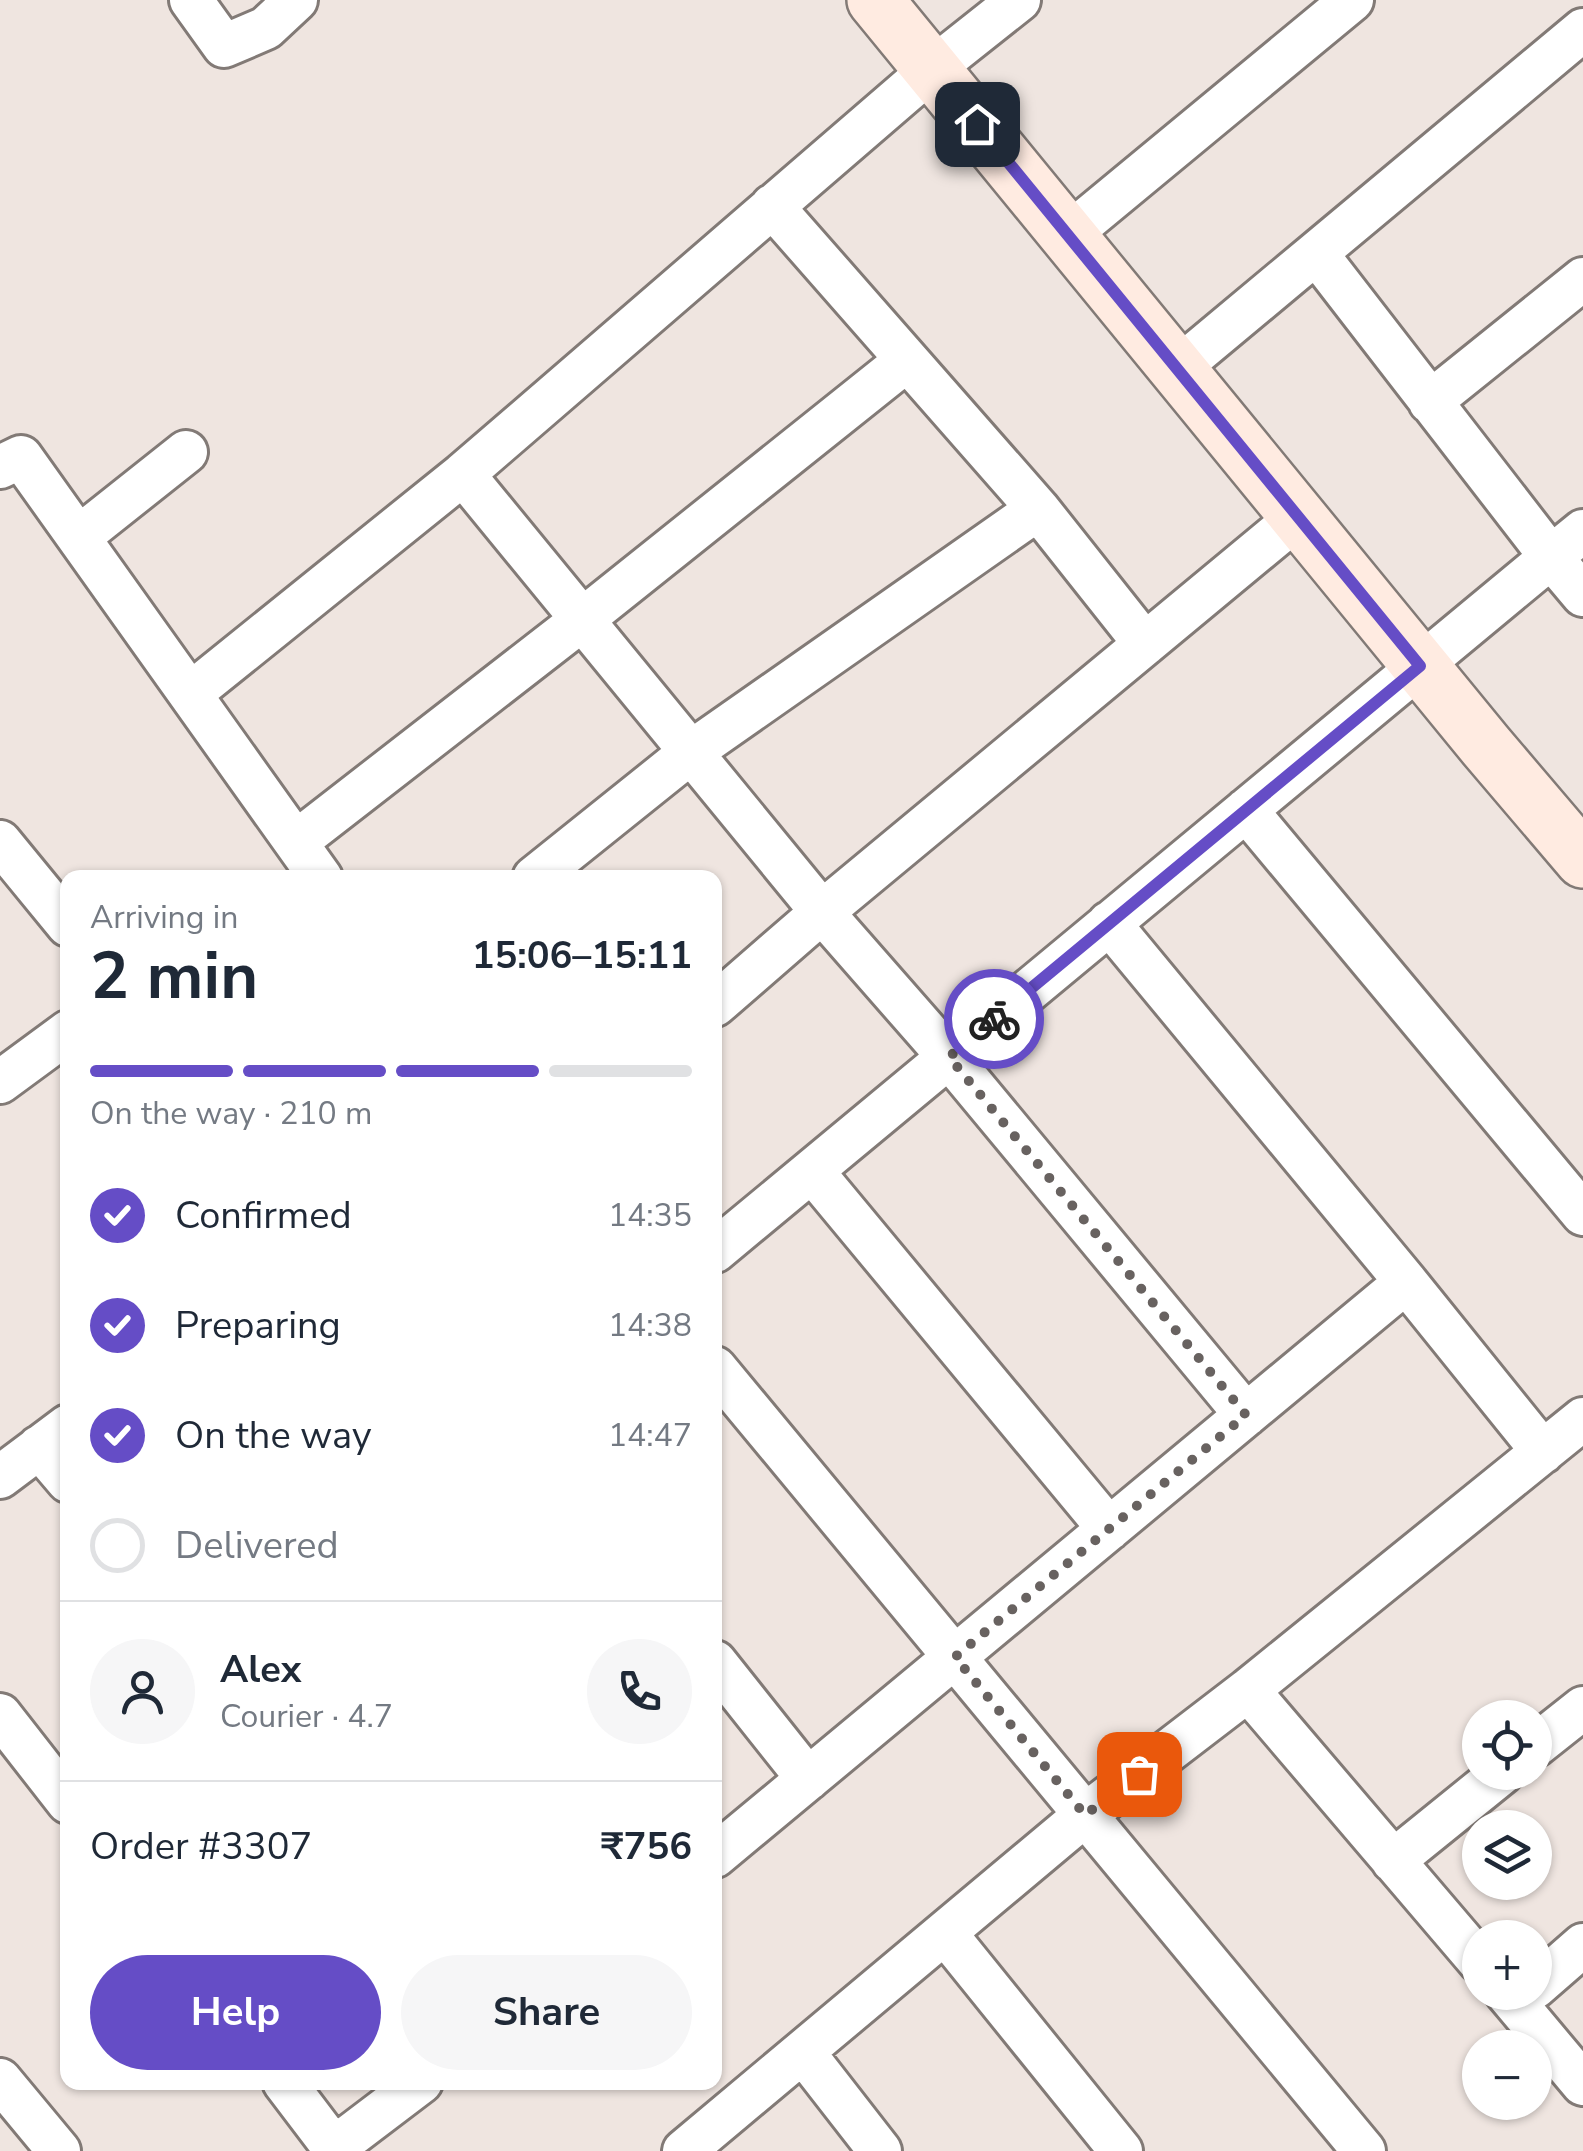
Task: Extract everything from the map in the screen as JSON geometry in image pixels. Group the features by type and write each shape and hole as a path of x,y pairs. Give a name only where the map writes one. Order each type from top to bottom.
{"street":[{"path":"190,0 224,46 266,28 296,0"},
{"path":"876,0 1583,860"},
{"path":"190,694 463,474 932,69 1018,0"},
{"path":"1068,235 1352,0"},
{"path":"1178,370 1583,30"},
{"path":"772,206 1038,509 1145,644"},
{"path":"1316,253 1430,402 1567,544 1583,595"},
{"path":"1430,402 1583,279"},
{"path":"296,842 907,360"},
{"path":"79,537 186,452"},
{"path":"0,467 21,456 316,870"},
{"path":"463,474 822,912 949,1057 1246,1415"},
{"path":"544,870 692,752 1038,509"},
{"path":"722,999 1298,517"},
{"path":"722,1245 1567,544"},
{"path":"1246,810 1583,1214"},
{"path":"0,842 60,915"},
{"path":"1109,924 1542,1452"},
{"path":"0,1082 60,1038"},
{"path":"812,1171 1109,1530"},
{"path":"722,1850 1406,1282"},
{"path":"722,1376 1085,1815 1352,2147"},
{"path":"684,2151 1085,1815 1248,1690 1583,1419"},
{"path":"0,1477 53,1437"},
{"path":"722,1671 808,1779"},
{"path":"1248,1690 1462,1941"},
{"path":"1552,1733 1583,1708"},
{"path":"0,1714 60,1792"},
{"path":"1394,1861 1481,1790"},
{"path":"945,1932 1121,2151"},
{"path":"1552,1970 1583,1945"},
{"path":"1532,2010 1583,2084"},
{"path":"803,2052 880,2151"},
{"path":"0,2080 59,2151"},
{"path":"290,2090 333,2150 411,2090"}],"way so far":[{"path":"994,1019 949,1057 1246,1415 955,1657 1085,1815 1139,1774"}],"route":[{"path":"977,124 1420,666 994,1019"}]}
